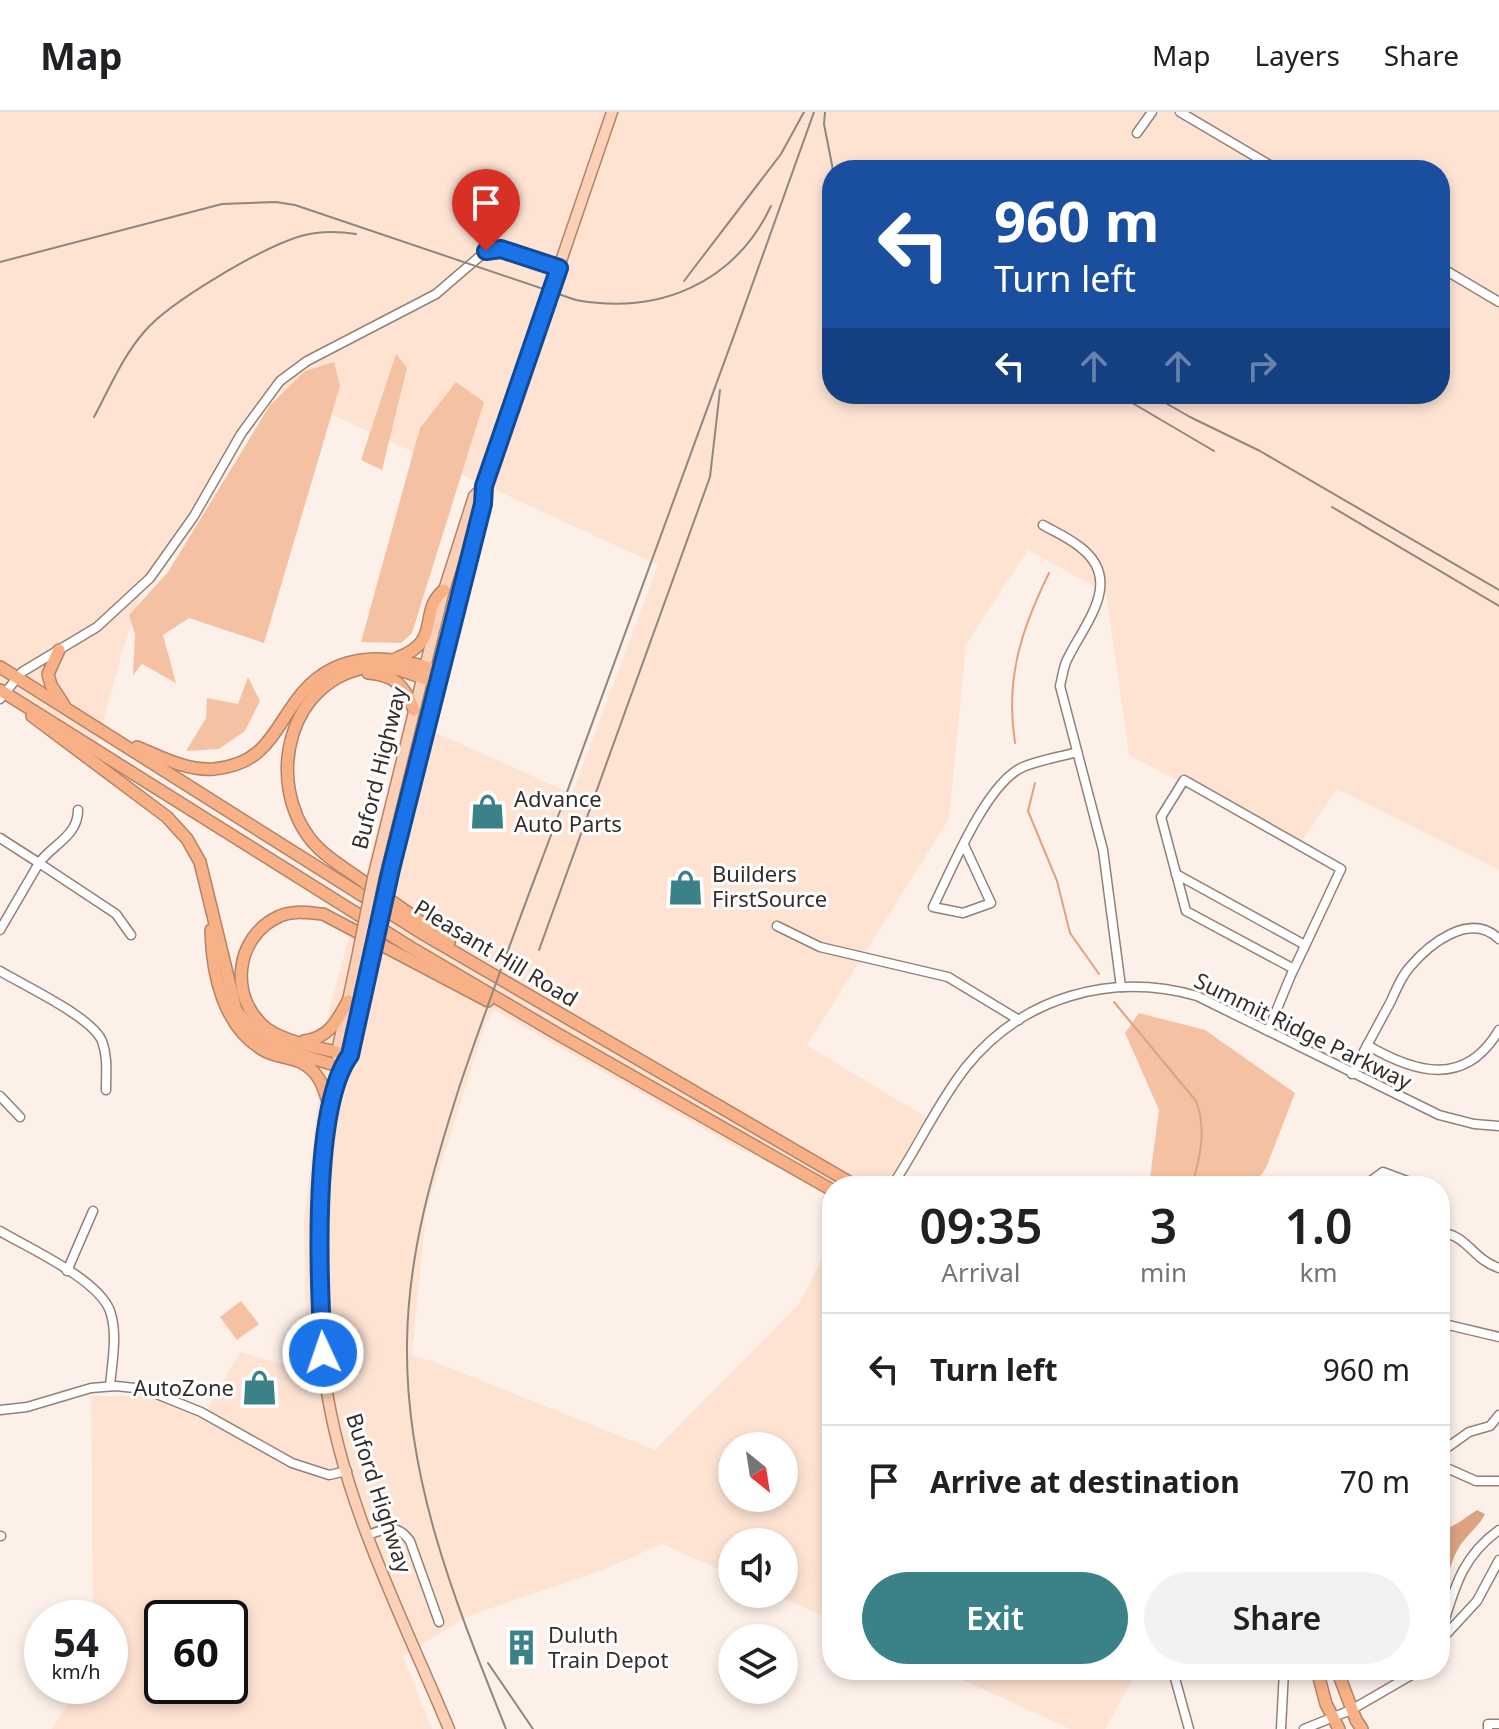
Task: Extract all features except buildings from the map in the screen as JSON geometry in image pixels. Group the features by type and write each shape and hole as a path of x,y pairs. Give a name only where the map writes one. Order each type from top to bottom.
{"highway":[{"path":"111,737 192,767 214,769 233,764 263,748 303,692 321,676 341,665 363,659 397,658 414,652 424,642 436,597 444,590"},
{"path":"59,650 48,674 59,699 70,712"},
{"path":"397,658 423,672"},
{"name":"Pleasant Hill Road","path":"0,667 528,998 607,1040 839,1176"},
{"path":"438,676 389,667 369,667 343,675 324,686 307,702 292,733 286,762 287,781 297,818 312,841 332,859 528,998"},
{"path":"292,733 313,703 328,689 367,673 382,674 396,680 404,687 414,710"},
{"path":"1,694 167,817 187,839 200,862 236,1010 250,1029 268,1043 341,1067"},
{"name":"Pleasant Hill Road","path":"1,694 410,947 822,1184"},
{"path":"210,897 212,952 225,1004 235,1025 265,1051 301,1062 312,1070 322,1081 330,1108"},
{"path":"350,1055 268,1030 253,1015 245,999 240,981 243,955 260,929 280,915 296,912 323,914 507,1012 556,1033"},
{"path":"301,1042 321,1037 329,1031 348,1001"},
{"path":"1321,1680 1337,1721"},
{"path":"1340,1680 1351,1710 1362,1729"}],"main road":[{"name":"Buford Highway","path":"449,1729 368,1535 339,1447 325,1378 320,1234 330,1108 341,1067 350,1055 391,869 483,504 484,486 612,112"},
{"name":"Buford Highway","path":"341,1067 337,1052 376,865 423,672 444,590 474,496 484,486"}],"street":[{"path":"1137,133 1152,112"},
{"path":"1180,112 1261,160"},
{"path":"1,694 22,672 97,627 150,578 194,516 240,436 280,381 319,355 436,294 486,251 501,249 559,268"},
{"path":"1450,273 1499,302"},
{"path":"1043,525 1089,555 1101,586 1098,603 1065,665 1060,686 1103,850 1121,987"},
{"path":"964,845 991,903 963,913 933,907 952,870 964,845 982,809 1011,775 1022,768 1077,752"},
{"path":"1268,1031 1341,869 1184,780 1161,817 1186,911 1294,969"},
{"path":"0,930 39,863 73,831 78,821 78,810"},
{"path":"0,838 116,914 131,935"},
{"path":"1176,874 1305,945"},
{"path":"777,926 820,947 948,977 1019,1020"},
{"path":"1352,1074 1408,969 1430,948 1463,929 1484,928 1499,939"},
{"path":"0,971 92,1026 101,1038 107,1060 106,1090"},
{"name":"Summit Ridge Parkway","path":"898,1176 968,1064 995,1039 1019,1020 1057,1000 1085,990 1121,987 1165,987 1197,996 1439,1115 1474,1124 1499,1126"},
{"path":"1367,1045 1415,1069 1441,1072 1472,1060 1499,1030"},
{"path":"0,1096 20,1117"},
{"path":"67,1271 93,1211"},
{"path":"0,1231 97,1292 110,1313 114,1337 110,1386"},
{"path":"1450,1233 1457,1234 1483,1261 1499,1268"},
{"path":"1450,1325 1499,1337"},
{"path":"0,1410 27,1407 91,1388 110,1386 156,1392 201,1412 297,1465 329,1475 347,1471"},
{"path":"1450,1446 1469,1432 1490,1426 1499,1415"},
{"path":"1450,1469 1476,1481 1499,1481"},
{"path":"368,1535 387,1527 404,1532 439,1622"},
{"path":"1450,1607 1463,1566 1482,1543 1499,1530"},
{"path":"1450,1628 1477,1601 1499,1560"},
{"path":"1175,1680 1189,1729"},
{"path":"1281,1729 1283,1680"},
{"path":"1304,1729 1337,1721 1403,1680"},
{"path":"1488,1729 1488,1724 1499,1724"}],"shaded area":[{"path":"0,112 1499,112 1499,870 1337,789 1299,845 1129,755 1106,593 1028,550 966,644 949,819 807,1045 927,1118 893,1176 822,1176 822,1186 741,1150 494,1010 485,1025 426,1212 412,1355 655,1450 799,1304 822,1259 822,1616 798,1605 798,1528 718,1528 718,1569 662,1544 603,1570 468,1616 403,1656 432,1729 52,1729 67,1704 128,1704 128,1600 93,1600 91,1396 152,1396 202,1419 240,1352 307,1371 304,1222 327,1019 406,722 572,794 658,565 276,389 142,591 95,753 0,688"},
{"path":"396,354 407,368 382,470 361,460"},
{"path":"334,362 340,386 264,643 189,618 163,635 176,683 142,664 133,675 135,634 129,615 168,572 270,405 305,371"},
{"path":"456,382 484,402 412,633 401,643 361,642 420,428"},
{"path":"248,677 260,701 245,731 219,749 186,751 206,718 207,698 238,704"},
{"path":"1139,1013 1205,1030 1295,1093 1260,1176 1150,1176 1159,1110 1125,1033"},
{"path":"241,1301 259,1324 237,1340 220,1317"},
{"path":"1477,1510 1485,1514 1461,1544 1450,1569 1450,1527"},
{"path":"963,1680 1132,1680 1105,1729 1070,1729"}],"waterway":[{"path":"1015,743 1012,697 1018,655 1030,615 1049,573"},
{"path":"1035,783 1028,811 1057,881 1070,933 1099,974"},
{"path":"1114,1002 1196,1101 1202,1133 1194,1176"}],"railway":[{"path":"684,281 781,154 804,112"},
{"path":"506,1729 452,1588 424,1492 415,1444 407,1343 417,1244 440,1148 472,1049 814,112"},
{"path":"825,112 824,124 831,160"},
{"path":"0,262 222,204 276,202 295,205 576,300 636,303 690,288 715,274 736,256 755,233 771,206"},
{"path":"94,417 136,341 156,320 195,291 284,242 321,232 356,234"},
{"path":"539,950 710,477 720,390"},
{"path":"1134,404 1214,451"},
{"path":"1167,404 1260,451 1499,590"},
{"path":"1332,507 1499,606"},
{"path":"488,1663 533,1729"}],"place":[{"name":"Advance Auto Parts","path":"488,812"},
{"name":"Builders FirstSource","path":"686,887"},
{"name":"AutoZone","path":"260,1388"},
{"name":"Duluth Train Depot","path":"522,1648"}],"route":[{"path":"323,1353 319,1243 330,1108 341,1067 350,1055 436,682 483,504 484,486 559,268 501,249 486,251"}]}
